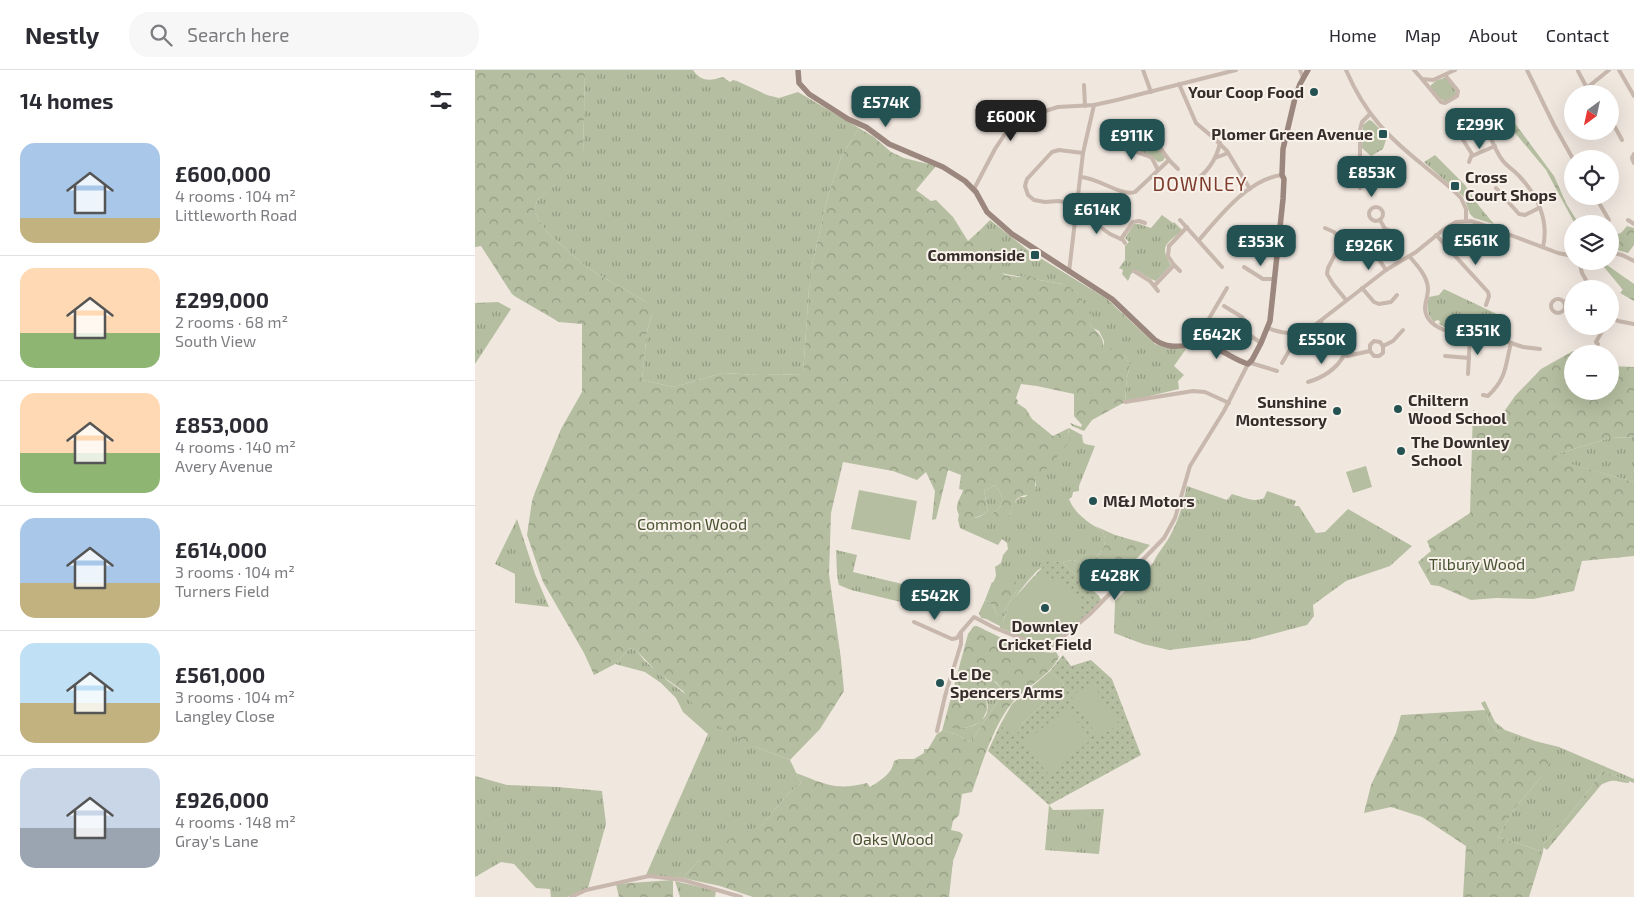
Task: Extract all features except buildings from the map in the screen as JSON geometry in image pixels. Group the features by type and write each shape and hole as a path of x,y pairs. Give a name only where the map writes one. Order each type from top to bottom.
{"street":[{"path":"798,70 799,84 809,94 848,118 866,126 889,144 943,167 974,189 987,212 1012,234 1112,299 1147,334 1160,344 1197,345 1222,351 1249,364 1277,371"},
{"path":"1143,70 1151,92"},
{"path":"974,189 1007,131 1016,123 1026,118 1058,107 1094,105 1236,70"},
{"path":"1300,70 1303,77"},
{"path":"914,622 952,639 957,638 974,617 1009,634 1049,647 1085,619 1164,538 1175,518 1190,466 1229,403 1268,328 1272,310 1284,184 1282,175 1285,142 1297,90 1308,70"},
{"path":"1346,70 1355,90 1370,114 1391,138 1461,198 1466,209 1466,221"},
{"path":"1414,70 1441,102 1445,103 1457,96 1458,91 1445,75"},
{"path":"1422,79 1433,80 1455,70"},
{"path":"1527,70 1568,150"},
{"path":"1591,85 1609,70"},
{"path":"1619,70 1634,96"},
{"path":"1578,71 1585,85"},
{"path":"1179,84 1196,123 1220,143 1250,189"},
{"path":"1083,86 1085,106"},
{"path":"1069,272 1077,218 1083,153 1094,105"},
{"path":"1360,188 1360,130 1362,122 1370,114"},
{"path":"1486,126 1504,161 1529,188 1543,216 1546,230 1543,247"},
{"path":"1158,170 1152,158 1133,150 1131,142 1135,137 1145,136 1153,138 1178,169"},
{"path":"1619,137 1623,140"},
{"path":"1463,140 1472,156"},
{"path":"1191,184 1206,173 1215,158 1220,143"},
{"path":"1469,162 1472,156 1495,146"},
{"path":"1078,204 1034,200 1029,195 1025,186 1027,179 1052,152 1059,150 1083,153"},
{"path":"1215,158 1228,154"},
{"path":"1634,154 1632,158 1634,163"},
{"path":"1081,177 1095,179 1123,192 1133,194 1169,160"},
{"path":"1199,240 1233,203 1250,189 1282,175"},
{"path":"1497,188 1504,194 1515,211 1522,216 1539,208"},
{"path":"1077,218 1092,221 1125,243"},
{"path":"1180,220 1222,266"},
{"path":"1380,220 1385,229 1396,233"},
{"path":"1268,328 1291,334 1305,331 1386,270 1409,256 1452,224 1466,221 1481,224 1564,254"},
{"path":"1121,239 1133,222 1145,223"},
{"path":"1180,272 1168,256 1169,246 1187,227"},
{"path":"1325,228 1334,232 1340,239 1340,245 1328,268 1327,274 1346,300"},
{"path":"1385,229 1374,247 1386,270"},
{"path":"1436,235 1488,292 1486,305"},
{"path":"1619,254 1634,261"},
{"path":"1409,256 1427,283 1428,292 1425,309 1429,318 1435,324 1450,333 1489,337 1523,347 1541,349"},
{"path":"1155,285 1174,265"},
{"path":"1244,274 1245,268 1263,279 1275,279"},
{"path":"1134,271 1155,285 1159,291"},
{"path":"1197,345 1204,327 1227,288"},
{"path":"1362,288 1374,302 1379,304 1391,302 1397,295"},
{"path":"1224,306 1242,318 1241,329 1243,332 1261,343"},
{"path":"1619,320 1634,324"},
{"path":"1320,321 1344,355 1349,356 1355,353 1370,351"},
{"path":"1383,346 1393,342 1403,330"},
{"path":"1282,363 1292,346 1291,334"},
{"path":"1598,344 1596,342 1600,335"},
{"path":"1468,374 1470,336"},
{"path":"1375,341 1380,342 1383,346 1384,350 1379,356 1374,356 1370,351 1370,345 1375,341"},
{"path":"1487,396 1508,372 1511,342"},
{"path":"1308,382 1327,373 1340,362 1344,355"},
{"path":"1445,356 1469,358"},
{"path":"1125,402 1193,391 1205,392 1229,403"},
{"path":"937,731 945,696 962,640 961,632"},
{"path":"571,897 587,890 649,876 683,880 741,897"}],"green space":[{"name":"Common Wood","path":"475,70 585,70 583,158 537,201 534,211 550,235 583,264 645,301 652,308 647,332 642,380 674,387 723,373 759,375 803,374 811,270 828,195 841,157 859,128 874,137 891,152 904,158 936,166 916,190 931,201 936,200 953,217 968,241 979,231 984,238 993,268 1005,275 1018,277 1028,275 1039,280 1062,284 1077,293 1083,303 1089,308 1091,313 1089,323 1101,337 1104,349 1117,348 1130,365 1125,402 1092,420 1084,431 1072,426 1070,423 1081,427 1082,425 1074,416 1074,394 1021,384 1016,398 1017,403 1026,409 1032,419 1053,436 1069,428 1068,435 1071,440 1049,467 1035,478 1035,486 1037,488 1032,493 1017,499 1009,516 1005,519 993,519 993,513 1002,503 1002,496 995,485 984,491 988,511 975,518 966,519 959,514 957,509 957,504 963,490 959,489 961,475 948,470 936,519 932,520 935,491 926,472 917,480 893,471 843,462 831,513 829,574 844,691 820,729 790,760 756,747 703,718 683,691 658,673 637,651 630,648 615,664 594,675 584,653 543,582 527,535 532,501 561,429 582,392 582,324 559,322 516,297 512,294 481,246 475,247"},
{"path":"585,70 693,70 699,77 706,80 723,77 730,82 733,80 737,81 767,95 779,98 798,92 859,128 841,157 828,195 811,270 803,374 759,375 723,373 674,387 642,380 647,332 652,314 645,301 583,264 550,235 534,211 537,201 583,157"},
{"path":"1445,78 1453,85 1456,95 1445,101 1430,88 1437,80"},
{"path":"1505,118 1511,118 1554,176 1564,198 1564,204 1546,170 1506,122"},
{"path":"1369,120 1387,137 1383,149 1371,156 1362,148 1363,125"},
{"path":"1142,137 1151,138 1165,157 1163,161 1158,162 1133,146 1133,140"},
{"path":"1435,155 1465,185 1494,224 1474,218 1470,214 1464,197 1424,162"},
{"path":"1565,205 1567,205 1573,215 1570,215"},
{"path":"1162,215 1174,222 1182,230 1168,242 1165,249 1171,265 1156,281 1136,270 1131,274 1128,281 1122,274 1123,270 1119,268 1125,260 1125,246 1129,242 1125,238 1134,224 1151,228"},
{"path":"990,220 1029,251 1107,299 1155,344 1166,348 1186,349 1174,366 1184,375 1178,381 1179,389 1125,402 1130,365 1125,356 1104,349 1104,341 1099,331 1089,323 1089,318 1077,293 1062,284 1000,273 993,268 979,231"},
{"path":"1627,226 1634,228 1634,245 1628,253 1619,250 1619,234"},
{"path":"1606,270 1614,270 1634,284 1634,301 1620,293 1623,290 1619,285 1619,280 1615,280"},
{"path":"1444,289 1501,316 1493,335 1452,331 1439,324 1440,321 1434,322 1428,310 1429,297 1439,295"},
{"path":"498,302 511,309 475,364 475,303"},
{"name":"Tilbury Wood","path":"1564,356 1564,400 1619,400 1619,366 1634,367 1634,437 1610,438 1557,454 1557,460 1634,482 1634,556 1582,561 1574,591 1533,599 1496,598 1471,600 1439,586 1431,585 1418,562 1431,551 1427,541 1470,513 1473,410 1496,423 1515,396 1541,369"},
{"path":"1069,428 1082,435 1085,444 1095,446 1079,486 1079,491 1073,492 1072,497 1069,499 1079,514 1103,532 1105,537 1104,546 1090,564 1073,560 1063,563 1056,561 1038,570 1008,608 1003,622 1008,631 981,618 979,613 985,600 993,606 997,615 1004,611 1017,590 993,583 996,576 995,567 1001,563 1003,555 1008,549 1007,543 1002,539 998,545 960,528 959,514 966,518 974,518 988,511 984,491 995,485 1002,496 1002,503 993,513 1010,515 1013,504 1020,497 1025,497 1036,488 1035,478 1057,457 1065,444"},
{"path":"1634,437 1634,482 1556,460 1557,454 1610,438"},
{"path":"1366,466 1372,487 1353,493 1346,472"},
{"path":"1187,486 1227,500 1232,494 1256,500 1264,498 1267,491 1296,501 1294,506 1299,506 1316,533 1325,532 1348,509 1412,546 1390,566 1346,581 1313,605 1314,616 1307,625 1250,640 1169,650 1143,644 1114,633 1115,601 1153,563 1168,540 1179,515"},
{"path":"859,490 917,501 910,540 851,529"},
{"path":"517,519 535,574 549,607 515,603 515,574 495,564"},
{"path":"1095,526 1115,535 1150,545 1114,581 1101,578 1098,582 1098,589 1093,591 1063,563 1073,560 1090,564 1105,542 1103,532"},
{"path":"836,550 857,555 853,572 902,584 902,586 919,588 917,594 904,593 901,602 851,590 839,585"},
{"name":"Downley Cricket Field","path":"1056,561 1063,563 1101,600 1074,627 1050,641 1033,641 1008,631 1003,622 1011,602 1047,562"},
{"name":"Downley Cricket Field","path":"1039,575 1054,579 1071,590 1082,610 1079,620 1055,640 1051,641 1034,641 1008,631 1003,622 1011,602 1034,576"},
{"path":"1005,577 1017,583 1017,590 1001,616 997,615 993,606 985,600 992,582 998,584"},
{"name":"Oaks Wood","path":"974,626 977,626 1026,648 1037,651 1056,652 1059,657 1055,664 1017,697 1005,712 989,746 972,792 962,794 959,815 953,821 951,830 960,832 963,835 953,861 949,897 753,897 720,886 683,878 698,861 712,850 735,836 762,825 786,796 801,783 796,773 831,785 847,786 867,783 870,787 891,770 894,761 914,759 924,753 924,749 928,749 937,734 942,731 968,634","holes":["992,681 995,681 1004,691 971,742 945,731 947,726 956,729 964,728 982,721 987,710 986,689"]},
{"path":"630,648 637,651 644,660 668,681 756,747 790,760 801,783 786,796 762,825 698,861 683,878 646,875 708,734 683,712 676,698 661,683 645,672 615,664"},
{"path":"1063,655 1071,666 1091,660 1112,679 1141,755 1049,805 988,751 1000,725 1015,737 1023,723 1064,684 1050,671"},
{"path":"1050,671 1064,684 1023,723 1015,738 1000,725 1012,704"},
{"path":"992,681 1004,691 971,742 945,731 946,725 962,728 978,723 983,719 988,706 986,693"},
{"path":"1092,683 1119,724 1099,738 1071,696"},
{"path":"1485,701 1495,722 1505,730 1559,747 1634,779 1634,783 1603,771 1569,816 1544,843 1543,852 1498,837 1515,808 1541,777 1508,737 1498,732 1489,721 1481,703"},
{"path":"1066,708 1092,739 1049,775 1023,744"},
{"path":"1485,710 1489,721 1498,732 1555,755 1541,777 1515,808 1498,837 1543,852 1529,897 1463,897 1466,846 1422,817 1391,807 1364,813 1371,785 1396,733 1401,715"},
{"path":"1603,771 1629,781 1629,783 1613,781 1601,785 1547,850 1543,847 1544,843 1569,816"},
{"path":"475,776 507,785 602,791 606,824 588,888 567,897 551,897 550,889 536,888 514,864 501,862 475,877"},
{"path":"1049,805 1053,810 1104,809 1099,854 1045,850"},
{"path":"673,880 673,897 619,897 616,884"},
{"path":"675,881 716,891 715,897 680,897"}],"place":[{"name":"Your Coop Food","path":"1314,92"},
{"name":"Plomer Green Avenue","path":"1383,134"},
{"name":"Cross Court Shops","path":"1455,186"},
{"name":"Commonside","path":"1035,255"},
{"name":"Chiltern Wood School","path":"1398,409"},
{"name":"Sunshine Montessory","path":"1337,411"},
{"name":"The Downley School","path":"1401,451"},
{"name":"M&J Motors","path":"1093,501"},
{"name":"Downley Cricket Field","path":"1045,608"},
{"name":"Le De Spencers Arms","path":"940,683"}],"district":[{"name":"DOWNLEY","path":"1200,184"}]}
